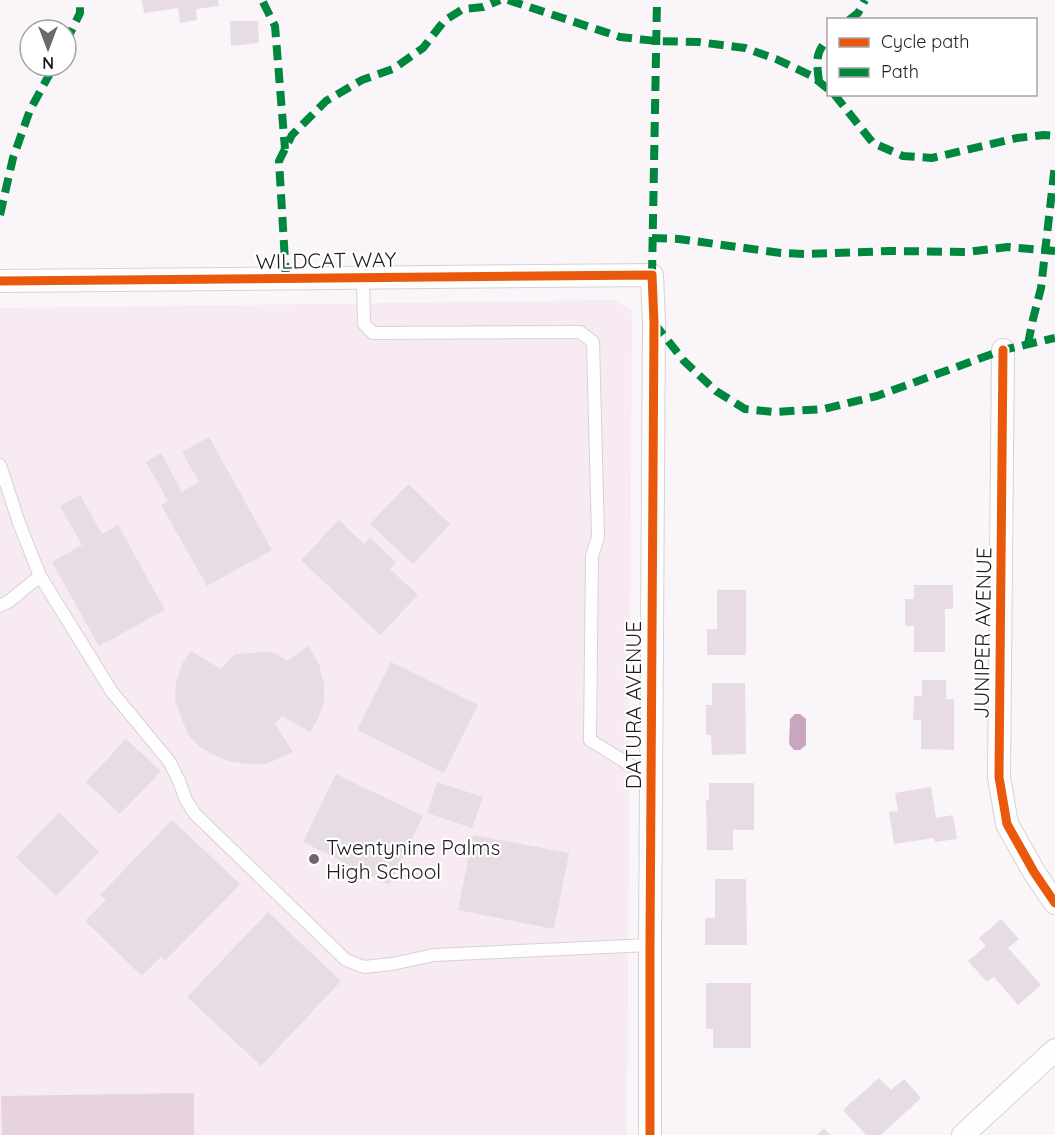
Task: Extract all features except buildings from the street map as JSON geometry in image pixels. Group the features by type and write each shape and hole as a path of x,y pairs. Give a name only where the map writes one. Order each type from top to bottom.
{"street":[{"name":"WILDCAT WAY","path":"0,281 652,275"},
{"name":"DATURA AVENUE","path":"650,1135 654,335 652,275"},
{"name":"JUNIPER AVENUE","path":"1003,350 999,777 1007,824 1034,872 1055,903"},
{"path":"963,1135 1055,1050"}],"lane":[{"path":"363,278 364,324 374,333 580,332 593,342 598,537 592,556 590,740 651,778"},
{"path":"0,465 18,523 40,576 112,692 169,761 186,800 195,814 346,960 364,967 434,955 650,945"},
{"path":"0,606 40,576"}],"shaded area":[{"name":"Twentynine Palms High School","path":"613,300 630,309 632,316 627,1135 0,1135 0,308"},
{"path":"795,714 800,714 806,719 806,745 800,750 794,750 789,744 790,719"},
{"path":"194,1093 194,1135 2,1135 1,1096"}],"marked path":[{"path":"78,18 80,0"},
{"path":"286,278 279,161 292,135 326,101 362,80 393,69 423,48 444,21 463,9 483,7 500,0"},
{"path":"508,0 620,37 698,42 745,48 776,59 812,76 827,88"},
{"path":"652,275 657,0"},
{"path":"852,18 858,13 865,0"},
{"path":"263,2 275,26 285,149"},
{"path":"819,82 818,54 827,40"},
{"path":"0,215 13,158 30,110 47,78"},
{"path":"836,96 873,143 903,156 932,158 1017,138 1055,136"},
{"path":"1028,344 1041,288 1055,164"},
{"path":"652,238 806,254 891,251 966,252 1008,247 1055,251"},
{"path":"654,323 684,361 716,391 745,409 775,412 824,409 877,396 1003,350 1055,338"}],"cycle path":[{"path":"0,281 652,275 654,323 650,1135"},
{"path":"1003,350 999,777 1007,824 1034,872 1055,903"}],"place":[{"name":"Twentynine Palms High School","path":"314,859"}]}
